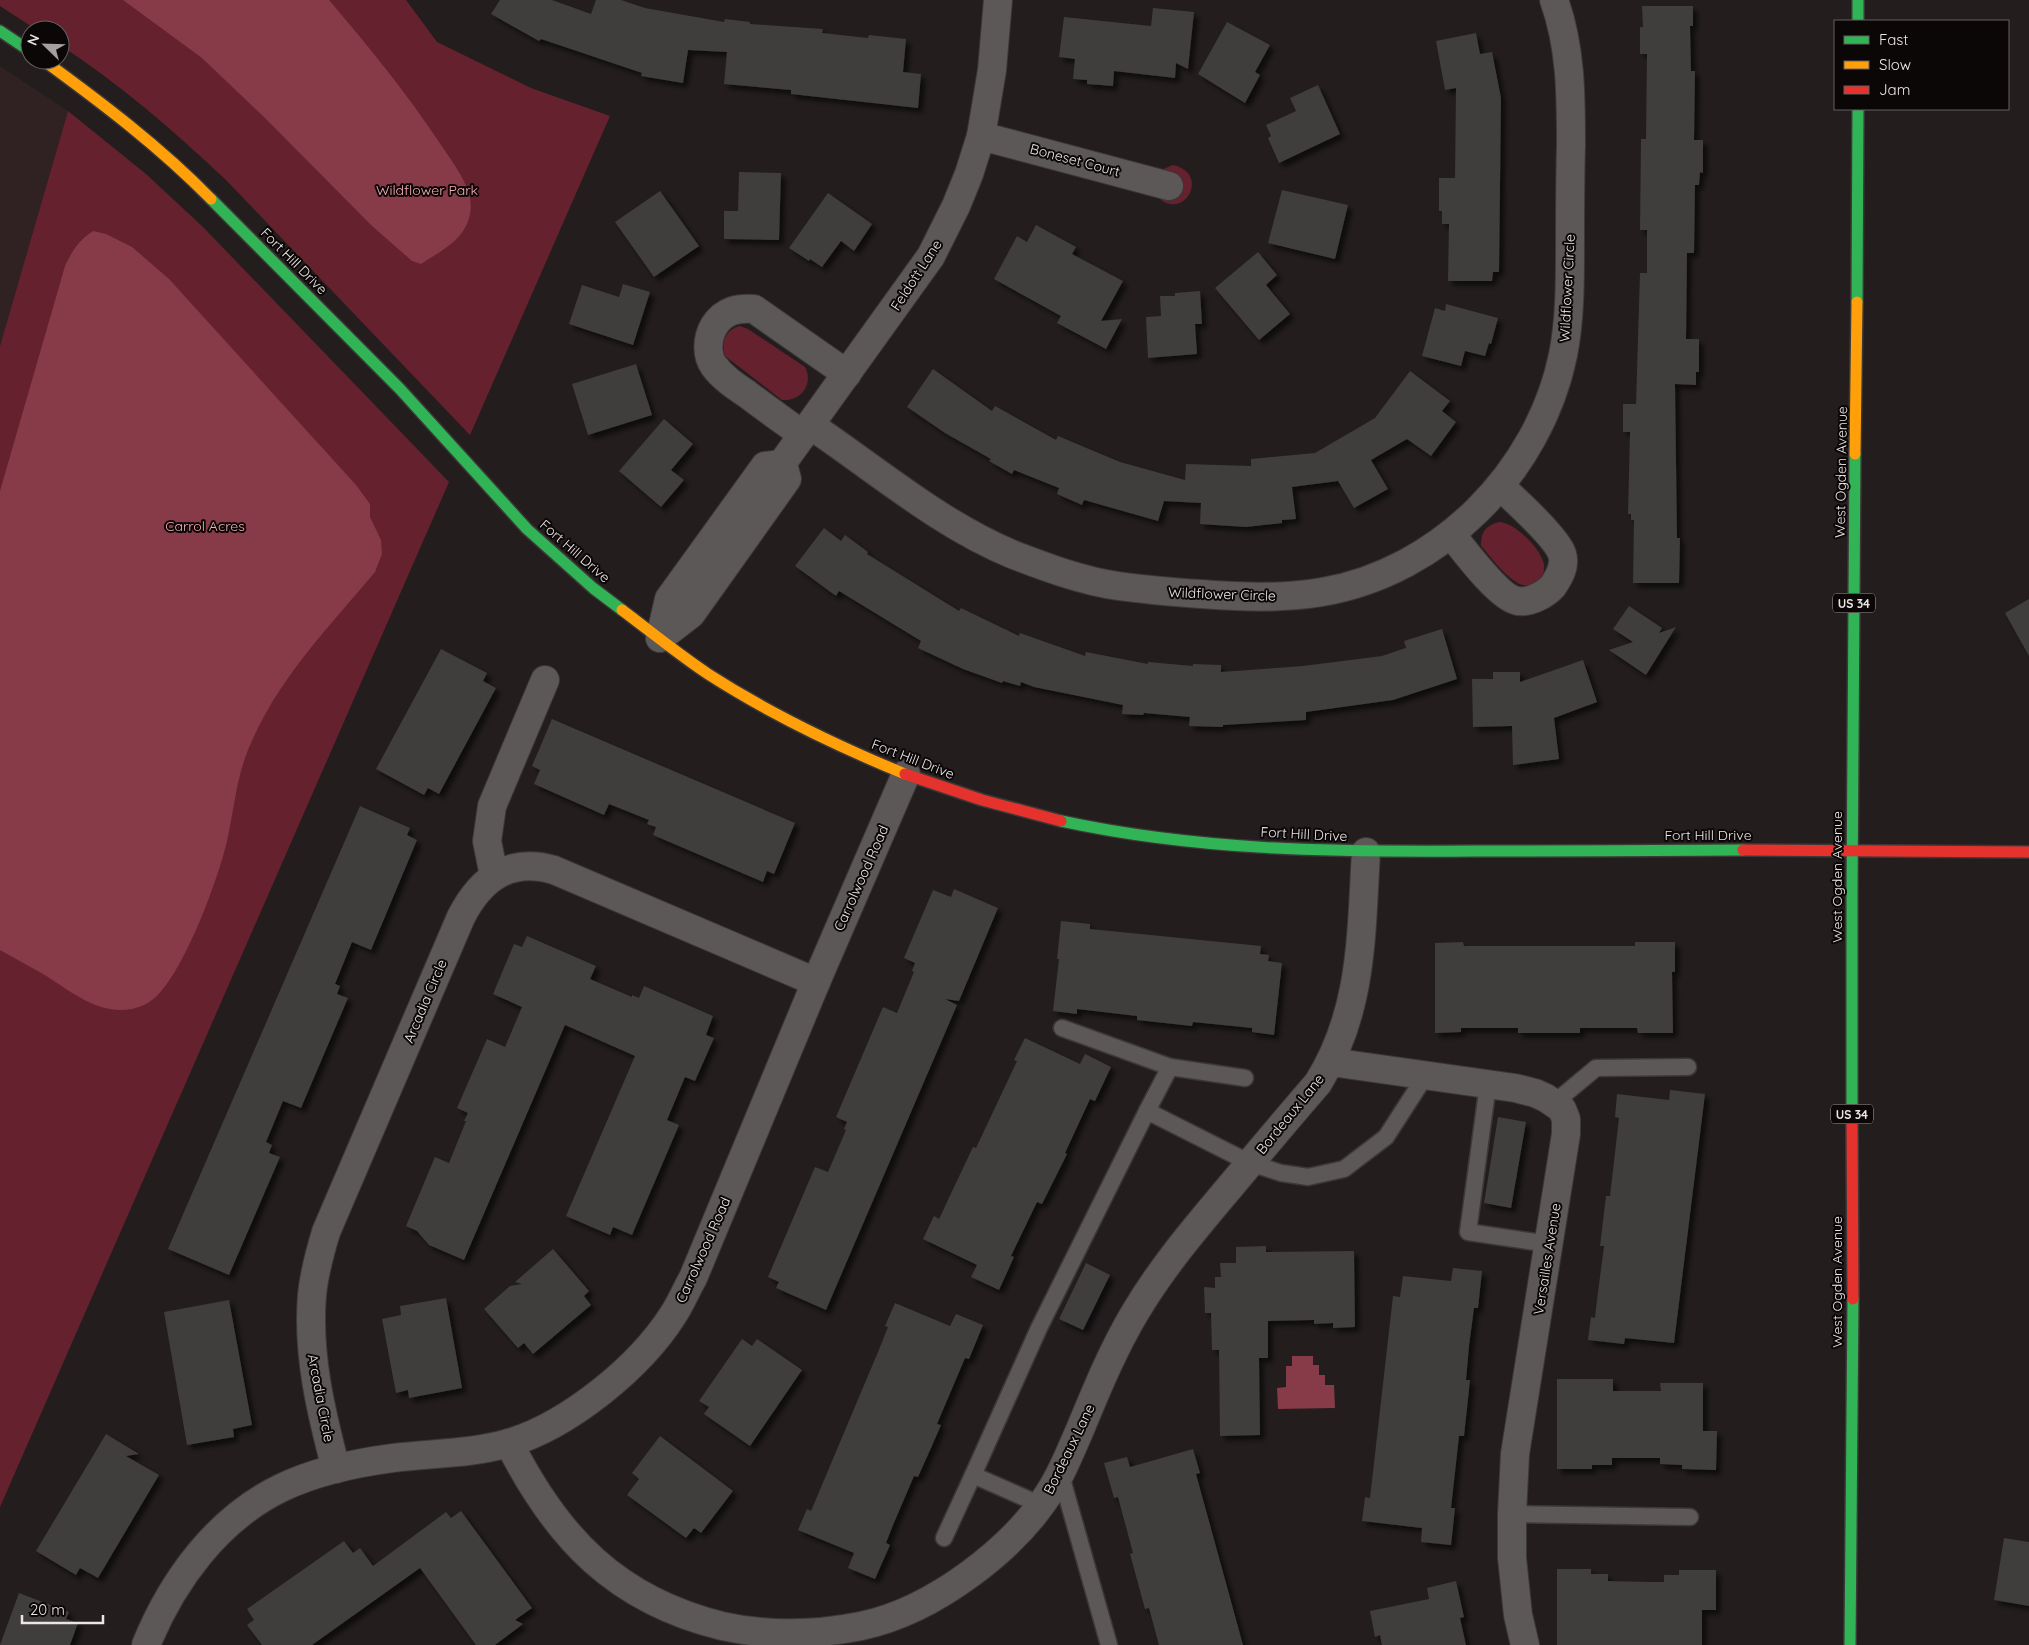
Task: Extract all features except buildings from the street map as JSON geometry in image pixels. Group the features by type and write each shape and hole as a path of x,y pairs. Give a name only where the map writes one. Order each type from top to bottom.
{"street":[{"name":"Feldott Lane","path":"660,638 692,614 787,479 783,464 931,256 966,182 981,136 992,70 998,0"},
{"name":"Wildflower Circle","path":"847,374 754,309 735,309 726,314 715,324 709,337 709,354 714,366 726,378 964,531 1048,568 1115,586 1264,597 1324,592 1381,574 1417,556 1451,534 1500,486 1519,460 1540,424 1556,384 1567,332 1570,284 1571,99 1566,45 1554,0"},
{"path":"1858,0 1858,20"},
{"path":"0,32 20,45"},
{"name":"Fort Hill Drive","path":"57,70 115,112 192,179 400,389 527,528 593,588 706,673 778,715 857,754 906,774 982,800 1090,828 1153,838 1224,846 1366,852 1852,850 2029,852"},
{"name":"West Ogden Avenue","path":"1850,1645 1853,1378 1852,850 1858,110"},
{"name":"Boneset Court","path":"981,136 1169,186"},
{"path":"1451,534 1493,584 1505,595 1518,602 1535,598 1548,592 1558,579 1562,569 1562,554 1551,537 1500,486"},
{"path":"494,876 487,842 492,806 545,680"},
{"name":"Carrolwood Road","path":"146,1645 158,1616 201,1551 226,1526 252,1505 280,1488 336,1468 376,1460 454,1452 509,1443 541,1430 575,1411 612,1384 647,1349 673,1315 692,1278 816,982 906,774"},
{"name":"Bordeaux Lane","path":"509,1443 525,1474 566,1534 601,1568 638,1593 669,1609 694,1618 742,1630 863,1635 898,1614 937,1595 976,1570 1013,1538 1041,1505 1060,1472 1109,1363 1134,1313 1156,1279 1318,1083 1331,1062 1343,1034 1348,1016 1360,956 1366,852"},
{"name":"Arcadia Circle","path":"336,1468 324,1417 311,1344 312,1294 318,1258 326,1232 470,899 494,876 506,870 538,865 554,870 816,982"},
{"path":"1331,1062 1515,1088 1535,1093 1554,1103"},
{"name":"Versailles Avenue","path":"1525,1645 1518,1615 1512,1558 1515,1454 1566,1134 1566,1119 1562,1109 1554,1103"}],"lane":[{"path":"1062,1028 1170,1067 1245,1078"},
{"path":"944,1538 1039,1328 1170,1067"},
{"path":"1554,1103 1596,1068 1688,1067"},
{"path":"1148,1111 1250,1163 1280,1172 1308,1176 1344,1169 1386,1137 1426,1075"},
{"path":"1488,1084 1468,1232 1549,1244"},
{"path":"1060,1472 1109,1645"},
{"path":"973,1475 1041,1505"},
{"path":"1512,1514 1690,1517"}],"shaded area":[{"path":"123,0 329,0 400,87 454,164 468,191 470,199 470,214 466,226 456,239 443,250 421,264 412,261 371,225 266,119 202,58"},
{"path":"0,66 68,111 0,346"},
{"path":"93,231 106,234 132,247 169,279 356,485 370,504 370,517 381,540 382,554 375,572 304,656 273,701 260,725 248,750 241,773 227,841 216,880 184,955 159,994 146,1004 132,1009 118,1010 104,1008 79,997 0,950 0,491 65,266 76,246"},
{"path":"1292,1356 1313,1356 1313,1365 1319,1365 1319,1375 1325,1375 1325,1385 1334,1385 1335,1408 1278,1409 1277,1388 1286,1387 1286,1366 1292,1366"}],"green space":[{"name":"Wildflower Park","path":"0,0 406,0 437,42 531,88 610,116 470,435 226,180 125,92 70,52 70,20 22,20 0,6"},
{"name":"Carrol Acres","path":"68,111 146,174 203,227 449,482 0,1507 0,346"},
{"path":"1173,165 1185,170 1191,178 1192,187 1189,195 1183,201 1174,204 1165,202 1155,194 1161,170"},
{"path":"740,326 748,329 805,367 808,379 807,385 800,394 789,400 782,400 725,356 725,337 731,330"},
{"path":"1499,522 1512,526 1519,531 1533,544 1542,559 1544,570 1542,575 1531,585 1516,582 1502,570 1481,546 1485,530 1490,525"}],"traffic: fast":[{"path":"1858,0 1858,20"},
{"path":"0,31 20,44"},
{"path":"1857,302 1858,110"},
{"path":"211,199 400,389 527,529 593,588 622,610"},
{"path":"1852,1121 1855,454"},
{"path":"1061,821 1164,838 1267,848 1370,851 1743,850"},
{"path":"1850,1645 1853,1299"}],"traffic: slow":[{"path":"56,70 130,126 172,161 211,199"},
{"path":"1855,454 1857,302"},
{"path":"622,610 708,674 755,703 829,741 905,774"}],"traffic: jam":[{"path":"905,774 982,800 1061,821"},
{"path":"1743,850 2029,852"},
{"path":"1852,1121 1853,1299"}]}
